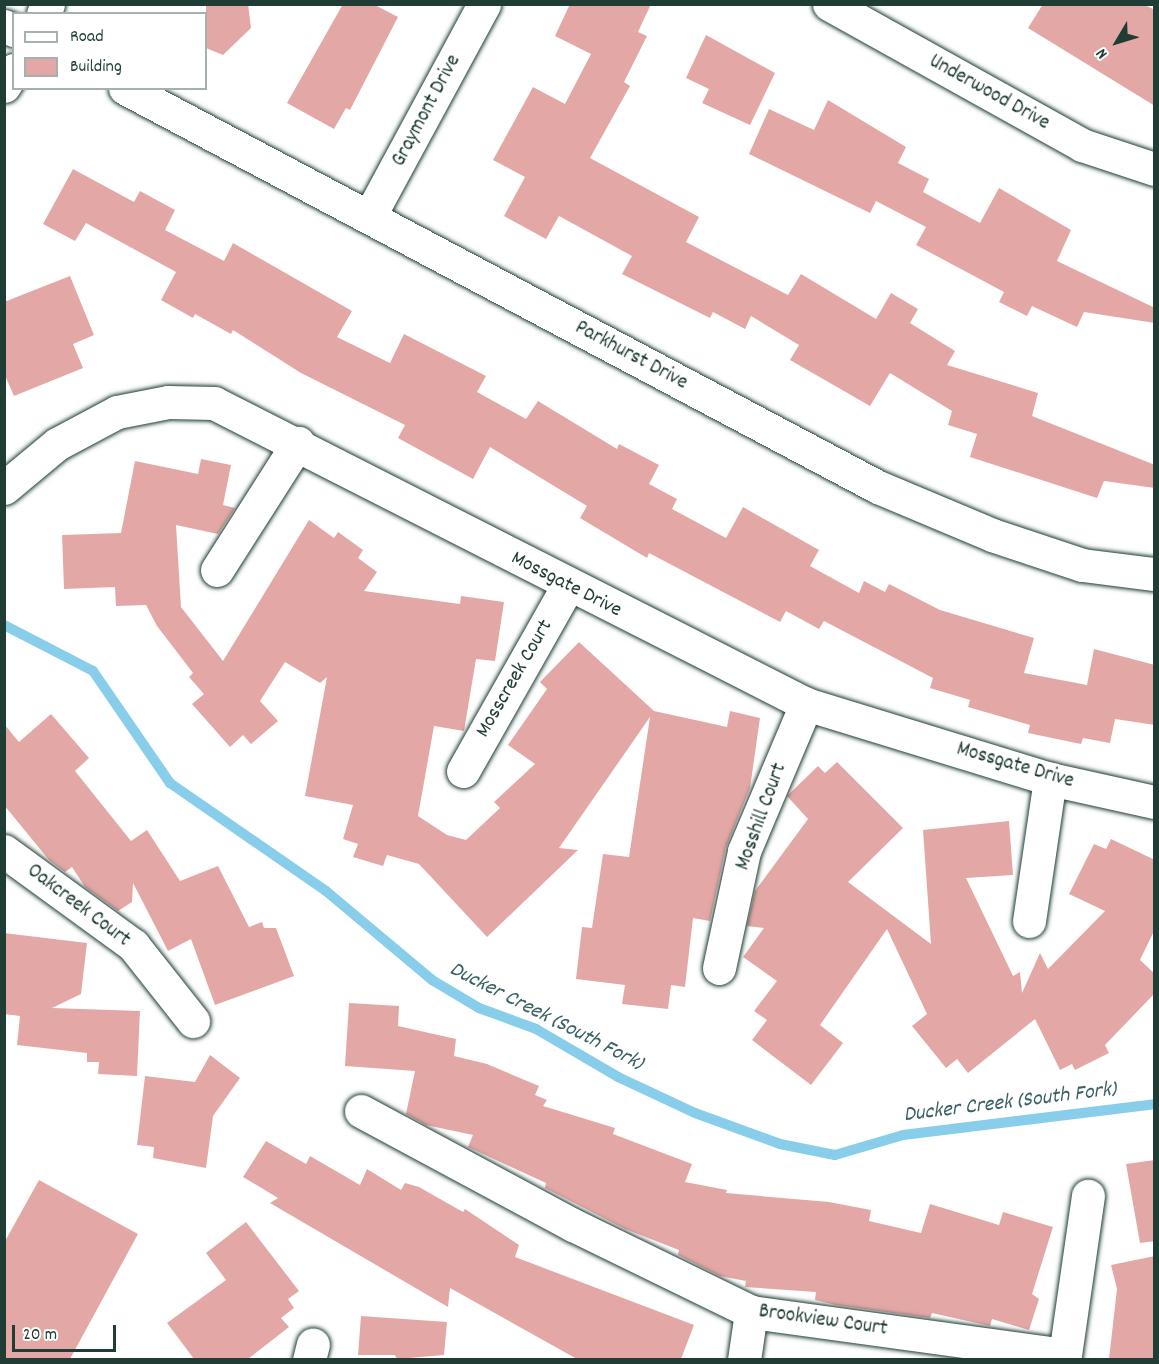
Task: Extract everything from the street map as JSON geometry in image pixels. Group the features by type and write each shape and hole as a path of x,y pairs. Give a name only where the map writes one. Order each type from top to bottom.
{"street":[{"name":"Graymont Drive","path":"369,217 484,4"},
{"name":"Underwood Drive","path":"829,4 1082,145 1155,169"},
{"path":"4,86 12,73"},
{"name":"Parkhurst Drive","path":"129,90 878,488 992,535 1082,565 1155,574"},
{"name":"Mossgate Drive","path":"4,488 57,444 117,412 168,402 214,403 298,443 567,586 806,704 1050,779 1155,802"},
{"path":"217,570 298,443"},
{"name":"Mosscreek Court","path":"463,771 567,586"},
{"name":"Mosshill Court","path":"719,968 744,851 806,704"},
{"path":"1029,921 1050,779"},
{"name":"Oakcreek Court","path":"4,851 133,945 193,1021"},
{"name":"Brookview Court","path":"361,1111 573,1225 751,1312 1065,1355 1088,1196"},
{"path":"744,1359 751,1312"}],"building":[{"path":"206,4 248,4 251,28 223,55 207,48"},
{"path":"343,4 373,4 398,17 350,110 346,108 334,129 287,103"},
{"path":"570,4 651,4 638,32 647,36 624,82 630,86 590,158 699,217 686,242 788,295 801,274 876,319 891,293 918,309 910,323 955,351 947,365 1038,393 1032,416 1155,465 1155,488 1104,481 1097,498 970,457 977,434 948,425 952,411 890,373 870,406 790,360 799,345 751,316 745,329 713,312 710,318 622,274 632,256 559,216 546,239 504,216 525,177 493,160 533,87 565,104 591,54 555,36"},
{"path":"1043,4 1143,4 1155,10 1155,106 1028,28"},
{"path":"706,35 775,73 750,125 702,103 709,89 686,78"},
{"path":"828,100 906,147 898,163 929,179 923,192 980,223 999,188 1071,230 1057,261 1155,308 1155,323 1084,312 1077,327 1032,306 1027,316 999,302 1004,292 916,245 926,227 876,201 870,213 749,154 769,109 814,130"},
{"path":"73,169 134,202 140,191 175,210 165,230 224,261 233,243 352,311 337,337 390,363 404,334 486,376 477,392 526,419 538,401 617,449 619,444 659,465 649,484 677,499 672,509 726,538 743,507 819,550 810,566 859,593 864,581 885,592 889,584 940,610 1034,638 1024,673 1087,685 1094,649 1155,665 1155,725 1115,719 1110,743 1083,738 1081,744 1028,733 1030,725 968,707 970,700 930,688 933,678 824,621 819,629 786,611 780,622 649,553 647,558 580,518 587,506 490,447 473,479 398,438 405,425 301,373 233,330 231,334 195,314 193,318 161,300 176,272 86,223 75,241 43,224"},
{"path":"70,276 94,335 73,344 83,368 14,396 4,373 4,302"},
{"path":"201,459 231,465 223,505 235,508 218,534 176,525 181,607 223,661 309,520 334,538 338,532 363,550 358,558 377,572 364,591 460,604 461,596 504,602 495,661 476,659 464,731 434,726 418,816 447,835 466,840 500,808 494,802 535,764 508,745 547,689 540,682 579,642 654,711 727,727 730,711 760,718 750,788 726,847 710,921 693,918 685,987 671,985 668,1009 622,1004 625,985 576,979 582,927 592,928 603,854 629,857 650,717 559,848 578,850 487,937 419,864 387,855 383,866 353,857 358,844 343,839 353,805 305,796 327,677 320,683 285,662 260,701 278,721 251,744 243,735 230,747 192,704 204,694 189,677 193,673 157,626 146,605 116,606 115,587 64,589 62,535 121,533 135,461 198,474"},
{"path":"51,714 89,758 75,771 131,841 147,830 180,881 218,866 249,927 262,922 264,928 276,928 294,976 215,1005 191,939 168,951 133,883 132,902 118,911 85,887 72,867 65,872 49,860 4,805 4,724 19,742"},
{"path":"837,762 903,828 848,882 931,944 923,830 1009,821 1013,875 966,878 1013,976 1020,972 1022,993 1040,953 1048,969 1105,911 1069,894 1094,844 1106,849 1111,839 1155,860 1155,929 1140,960 1155,974 1155,993 1105,1045 1109,1053 1075,1070 1072,1064 1060,1070 1035,1019 968,1073 957,1059 946,1068 912,1026 927,1014 887,929 820,1025 843,1043 811,1085 752,1040 767,1020 754,1011 777,981 743,957 764,928 747,926 755,891 808,819 787,796 818,766 825,773"},
{"path":"4,933 87,943 81,994 52,1008 140,1011 137,1076 98,1074 99,1062 87,1062 87,1053 17,1045 20,1016 4,1014"},
{"path":"349,1003 399,1006 398,1026 456,1039 454,1056 487,1064 539,1086 535,1095 547,1100 543,1106 615,1128 613,1134 692,1164 685,1182 727,1190 726,1193 829,1202 871,1210 869,1221 921,1233 930,1204 999,1225 1003,1212 1053,1227 1032,1294 1039,1299 1029,1330 992,1319 990,1326 932,1313 930,1318 836,1305 815,1300 816,1292 745,1287 746,1281 720,1276 678,1255 679,1250 625,1229 545,1188 546,1183 468,1147 473,1135 426,1125 406,1114 415,1071 345,1066"},
{"path":"210,1055 240,1078 213,1116 206,1168 153,1158 154,1147 137,1145 145,1076 195,1082"},
{"path":"266,1141 306,1164 310,1156 360,1185 367,1169 401,1190 405,1183 419,1187 463,1212 465,1209 519,1245 515,1257 694,1325 681,1359 577,1359 450,1288 448,1307 270,1203 278,1198 243,1177"},
{"path":"1155,1160 1155,1241 1140,1243 1126,1164"},
{"path":"39,1180 138,1234 70,1359 4,1359 4,1243"},
{"path":"246,1222 299,1291 288,1299 294,1308 281,1318 289,1327 248,1359 194,1359 167,1323 226,1280 206,1253"},
{"path":"1155,1256 1155,1359 1109,1359 1117,1289 1111,1265"},
{"path":"361,1316 447,1322 444,1355 397,1359 395,1355 358,1355"}],"waterway":[{"name":"Ducker Creek (South Fork)","path":"4,625 93,671 170,783 326,891 432,980 479,1008 536,1029 618,1077 695,1113 780,1144 835,1155 903,1135 1154,1104"}]}
